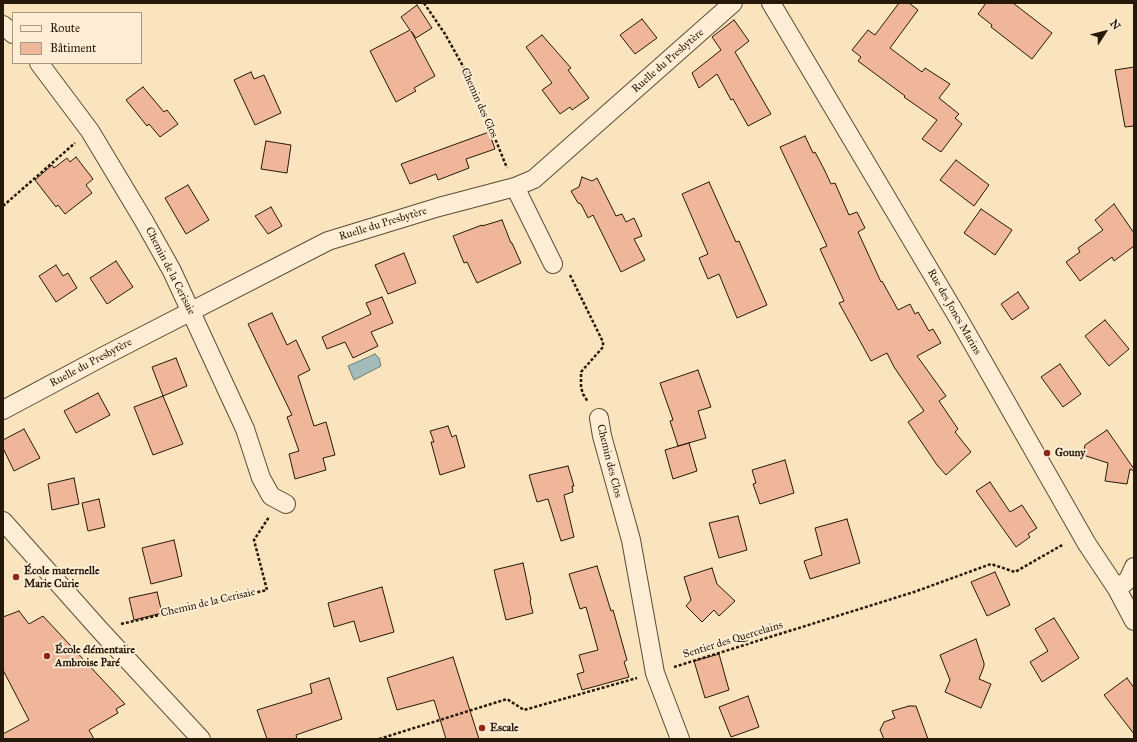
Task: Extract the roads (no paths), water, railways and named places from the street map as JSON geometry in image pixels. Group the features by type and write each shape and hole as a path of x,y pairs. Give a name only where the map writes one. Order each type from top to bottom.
{"street":[{"name":"Ruelle du Presbytère","path":"3,410 190,311 328,241 440,207 514,187 534,179 733,3"},
{"name":"Rue des Joncs Marins","path":"771,3 957,316 1087,544 1117,589 1134,622"},
{"path":"3,25 12,33"},
{"name":"Chemin de la Cerisaie","path":"40,64 90,131 172,271 244,429 261,478 278,500"},
{"path":"514,187 560,266"},
{"name":"Chemin des Clos","path":"598,418 631,540 655,673 680,739"},
{"path":"3,521 99,629 201,739"},
{"path":"1117,589 1128,580 1134,567"}],"water":[{"path":"375,354 379,358 381,366 354,380 348,366"}],"place":[{"name":"Gouny","path":"1047,453"},
{"name":"École maternelle Marie Curie","path":"16,577"},
{"name":"École élémentaire Ambroise Paré","path":"47,656"},
{"name":"Escale","path":"482,728"}]}
